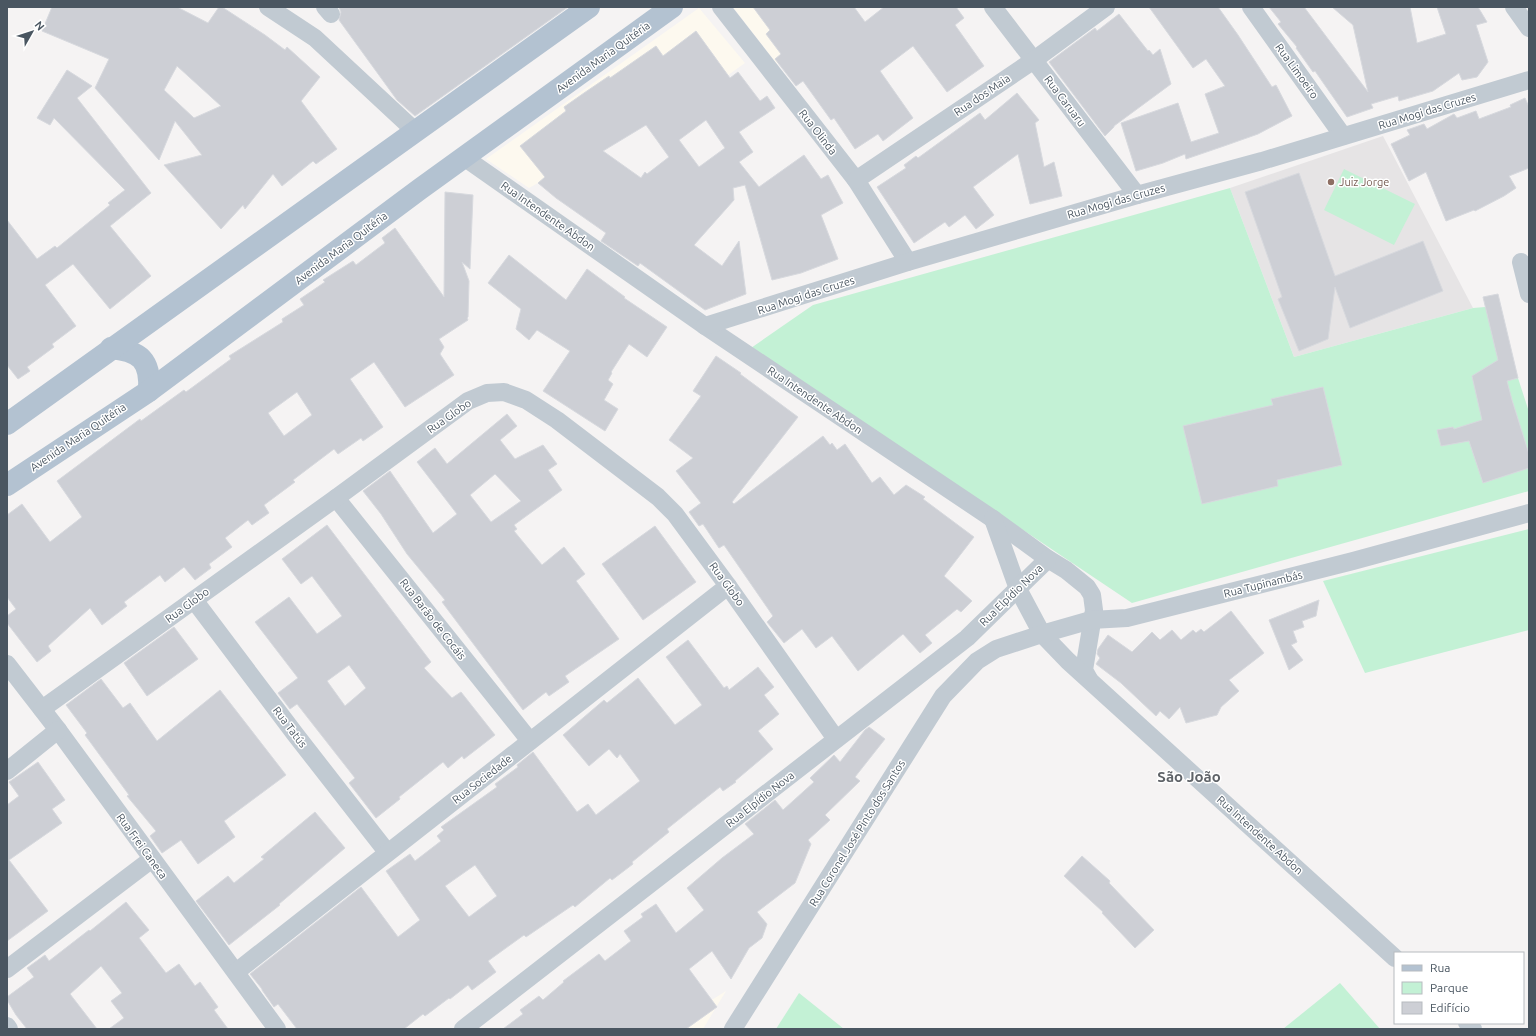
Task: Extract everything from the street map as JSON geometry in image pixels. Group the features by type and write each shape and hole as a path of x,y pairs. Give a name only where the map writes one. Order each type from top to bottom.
{"main road":[{"path":"7,424 111,348 589,7"},
{"name":"Avenida Maria Quitéria","path":"7,485 148,390 672,7"},
{"path":"111,348 132,352 138,355 146,364 150,378 148,390"}],"street":[{"path":"268,7 315,38 415,131"},
{"name":"Rua Olinda","path":"721,7 856,180 908,262"},
{"name":"Rua Caruaru","path":"993,7 1137,195"},
{"name":"Rua dos Maia","path":"856,180 1034,60 1106,7"},
{"name":"Rua Limoeiro","path":"1251,7 1343,136"},
{"path":"1514,7 1528,23"},
{"name":"Rua Mogi das Cruzes","path":"705,326 908,262 1137,195 1262,161 1529,80"},
{"name":"Rua Intendente Abdon","path":"465,158 705,326 1066,570 1087,587 1092,595 1094,610 1091,620 1084,670 1089,679"},
{"path":"1521,262 1529,294"},
{"name":"Rua Globo","path":"42,709 336,498 468,401 487,393 504,392 526,400 558,420 658,497 675,514 728,586 836,739"},
{"name":"Rua Barão de Cocáis","path":"336,498 530,741"},
{"name":"Rua Tupinambás","path":"996,649 1091,620 1127,618 1354,561 1529,513"},
{"path":"992,519 1018,589 1042,634"},
{"name":"Rua Elpídio Nova","path":"463,1029 967,638 1048,559"},
{"name":"Rua Sociedade","path":"236,972 387,852 728,586"},
{"name":"Rua Tatús","path":"194,600 295,734 387,852"},
{"name":"Rua Intendente Abdon","path":"1042,634 1089,679 1394,957"},
{"name":"Rua Coronel José Pinto dos Santos","path":"733,1029 943,696 977,661 996,649"},
{"name":"Rua Frei Caneca","path":"7,664 58,730 277,1029"},
{"path":"7,771 58,730"},
{"path":"7,969 152,859"}],"shaded area":[{"path":"733,7 854,7 777,64"},
{"path":"699,8 745,63 724,78 529,188 486,159"},
{"path":"1383,136 1473,308 1294,357 1230,188"},
{"path":"726,991 703,1029 665,1029"}],"green space":[{"path":"1344,169 1415,204 1394,245 1324,210"},
{"path":"1230,188 1294,357 1473,308 1497,306 1529,412 1529,491 1132,603 751,348 813,305"},
{"path":"1529,529 1529,630 1365,673 1323,581"},
{"path":"1340,983 1380,1029 1283,1029"},
{"path":"799,993 844,1029 776,1029"}],"building":[{"path":"52,7 177,7 208,23 219,7 222,7 285,50 287,47 320,77 301,101 337,149 316,164 313,161 282,186 273,174 245,209 243,205 221,229 164,165 202,155 175,121 159,160 95,88 109,59 42,31","holes":["177,66 221,106 194,118 164,90"]},
{"path":"339,7 568,7 415,116 397,100 339,20 341,12"},
{"path":"753,7 854,7 865,22 884,7 956,7 964,18 955,25 984,66 947,92 913,46 880,71 913,118 883,141 878,134 855,149 834,118 831,120 803,81 796,86 775,59 781,54 766,34 770,30"},
{"path":"1149,7 1218,7 1272,87 1276,85 1292,116 1258,134 1224,146 1186,159 1185,154 1163,163 1136,171 1121,123 1178,103 1191,142 1219,133 1205,94 1225,86 1206,59 1193,68"},
{"path":"1269,7 1304,7 1368,92 1353,25 1332,7 1410,7 1417,43 1446,34 1437,7 1478,7 1487,22 1476,25 1488,62 1477,77 1462,80 1459,73 1433,91 1399,101 1398,96 1371,104 1373,108 1347,117 1315,71 1313,72 1296,48 1297,47 1278,24 1281,22"},
{"path":"1119,14 1148,51 1149,50 1153,55 1160,49 1171,84 1114,126 1105,136 1049,62 1095,28 1097,31"},
{"path":"696,31 730,78 738,72 760,101 767,96 775,108 739,132 753,152 739,162 759,187 804,155 821,179 828,175 843,203 821,215 838,259 801,273 772,280 745,185 733,188 734,200 694,245 722,266 739,241 746,294 705,310 640,263 638,266 601,241 606,233 556,198 538,183 545,177 520,146 566,111 564,107 609,76 610,78 656,46 663,56","holes":["706,120 725,148 699,167 679,140","646,125 669,157 647,174 645,172 641,178 603,151"]},
{"path":"67,70 92,86 77,98 151,193 110,226 151,276 110,309 73,264 45,285 76,326 52,344 54,347 27,367 30,371 18,379 7,365 7,220 37,259 55,246 57,248 110,205 108,203 125,190 54,118 50,125 37,118"},
{"path":"1017,93 1039,120 1035,123 1044,167 1054,162 1062,196 1030,204 1018,154 973,187 994,215 976,229 965,215 949,227 945,222 914,243 877,187 906,168 904,165 916,156 918,158 980,113 985,120"},
{"path":"1525,98 1529,107 1529,168 1509,176 1516,188 1504,196 1475,211 1474,210 1446,221 1426,172 1409,181 1391,144 1410,135 1407,130 1424,124 1427,129 1454,114 1457,118 1476,111 1479,119 1511,107 1510,105"},
{"path":"1299,173 1335,276 1423,241 1443,291 1350,328 1335,287 1328,339 1299,351 1278,299 1282,297 1245,192"},
{"path":"445,192 473,195 470,269 462,262 469,281 468,320 439,339 444,347 440,354 454,375 405,407 374,362 350,379 383,427 363,441 361,438 338,454 334,449 293,480 295,482 264,505 269,513 252,525 248,520 225,538 232,547 209,564 211,568 195,580 184,567 165,582 160,575 124,602 127,606 102,625 90,608 48,646 51,651 37,662 7,623 7,616 16,609 7,597 7,515 22,504 50,542 82,517 57,481 140,419 141,421 184,390 186,392 231,359 229,356 283,322 282,319 304,305 300,299 325,282 323,280 353,261 356,265 385,243 382,238 395,228 444,297","holes":["297,392 312,415 284,436 268,413"]},
{"path":"509,255 566,300 587,269 625,297 624,298 667,327 647,357 629,344 611,372 612,373 608,380 613,384 604,400 618,409 605,431 543,391 570,351 537,330 529,340 516,329 521,309 488,283"},
{"path":"1498,294 1518,378 1507,381 1529,454 1529,468 1483,483 1469,441 1441,446 1437,430 1453,427 1454,429 1482,420 1472,376 1498,360 1483,297"},
{"path":"716,356 741,373 740,374 798,417 732,502 734,504 823,436 830,445 832,443 837,450 845,444 872,483 880,477 894,495 906,485 925,497 923,499 974,537 944,576 972,601 961,612 957,609 925,635 932,643 920,653 903,634 858,671 832,636 816,648 802,629 784,643 767,622 773,616 724,545 719,548 703,524 699,526 689,512 701,503 676,471 693,458 669,440 701,396 693,391"},
{"path":"1323,387 1342,465 1277,480 1278,486 1202,504 1183,426 1273,405 1271,399"},
{"path":"507,414 517,426 500,440 515,459 543,445 557,464 548,470 562,490 514,525 517,529 514,531 542,565 564,547 585,574 576,581 619,639 565,676 569,682 549,696 546,692 523,710 442,602 445,600 407,554 381,514 363,491 390,471 433,533 457,514 417,462 435,448 447,464","holes":["495,474 521,501 491,522 470,495"]},
{"path":"327,525 431,662 424,668 452,698 461,692 495,735 464,759 462,756 448,768 443,762 399,797 400,799 376,818 349,783 355,778 297,704 290,709 278,693 298,678 255,622 289,597 317,634 342,616 312,576 301,584 282,559","holes":["349,665 366,688 345,706 327,681"]},
{"path":"655,526 696,582 643,620 602,564"},
{"path":"1319,600 1316,616 1302,621 1304,627 1293,631 1297,642 1291,645 1303,660 1289,670 1269,620"},
{"path":"1231,611 1264,653 1229,680 1239,691 1221,707 1217,715 1186,723 1180,707 1169,719 1160,711 1156,716 1121,683 1096,664 1100,658 1097,654 1098,649 1108,635 1132,652 1152,632 1160,640 1172,630 1181,640 1193,630 1196,633 1201,629 1204,632"},
{"path":"174,627 198,659 147,696 124,663"},
{"path":"688,640 724,688 727,686 729,690 758,667 774,687 764,695 779,714 758,731 773,749 735,781 736,782 723,791 720,787 667,829 669,832 632,862 633,864 612,880 610,878 575,907 573,905 526,937 524,935 488,961 496,972 472,990 468,985 425,1016 423,1014 404,1029 297,1029 278,1004 274,1007 250,974 361,887 398,937 420,920 386,871 410,854 415,861 441,841 437,836 444,830 441,827 497,787 495,784 518,767 517,765 533,752 577,812 588,804 596,815 640,781 620,754 617,758 609,749 589,766 563,735 604,700 607,703 638,678 675,725 702,705 666,657","holes":["475,865 497,896 469,917 445,886"]},
{"path":"101,679 123,708 130,703 157,741 220,690 286,775 224,821 235,837 198,864 181,840 162,853 150,836 156,831 127,796 129,795 85,735 87,733 66,705"},
{"path":"869,727 885,739 855,777 860,781 825,815 830,820 808,840 811,844 795,883 757,912 767,924 762,938 749,948 731,979 712,951 689,969 717,1007 686,1029 503,1029 523,1014 520,1010 539,996 543,1000 564,982 563,981 599,954 605,961 631,941 624,931 643,917 641,914 656,904 676,933 704,910 687,888 722,858 754,834 745,824 775,800 783,810 814,782 810,778 834,755 840,762"},
{"path":"38,762 65,800 52,809 62,823 9,860 48,911 7,941 7,805 19,796 9,782"},
{"path":"315,812 345,848 279,904 280,905 229,945 196,901 228,876 234,883 264,859 261,857"},
{"path":"1082,856 1110,881 1109,883 1154,930 1135,948 1102,913 1103,912 1064,876"},
{"path":"126,902 149,930 139,938 166,973 179,964 195,986 200,982 218,1007 214,1010 228,1029 109,1029 124,1018 111,1001 122,993 101,966 70,994 97,1029 27,1029 16,1015 7,1000 7,997 34,977 27,968 45,955 49,961"}],"place":[{"name":"Juiz Jorge","path":"1331,182"}],"district":[{"name":"São João","path":"1189,777"}]}
